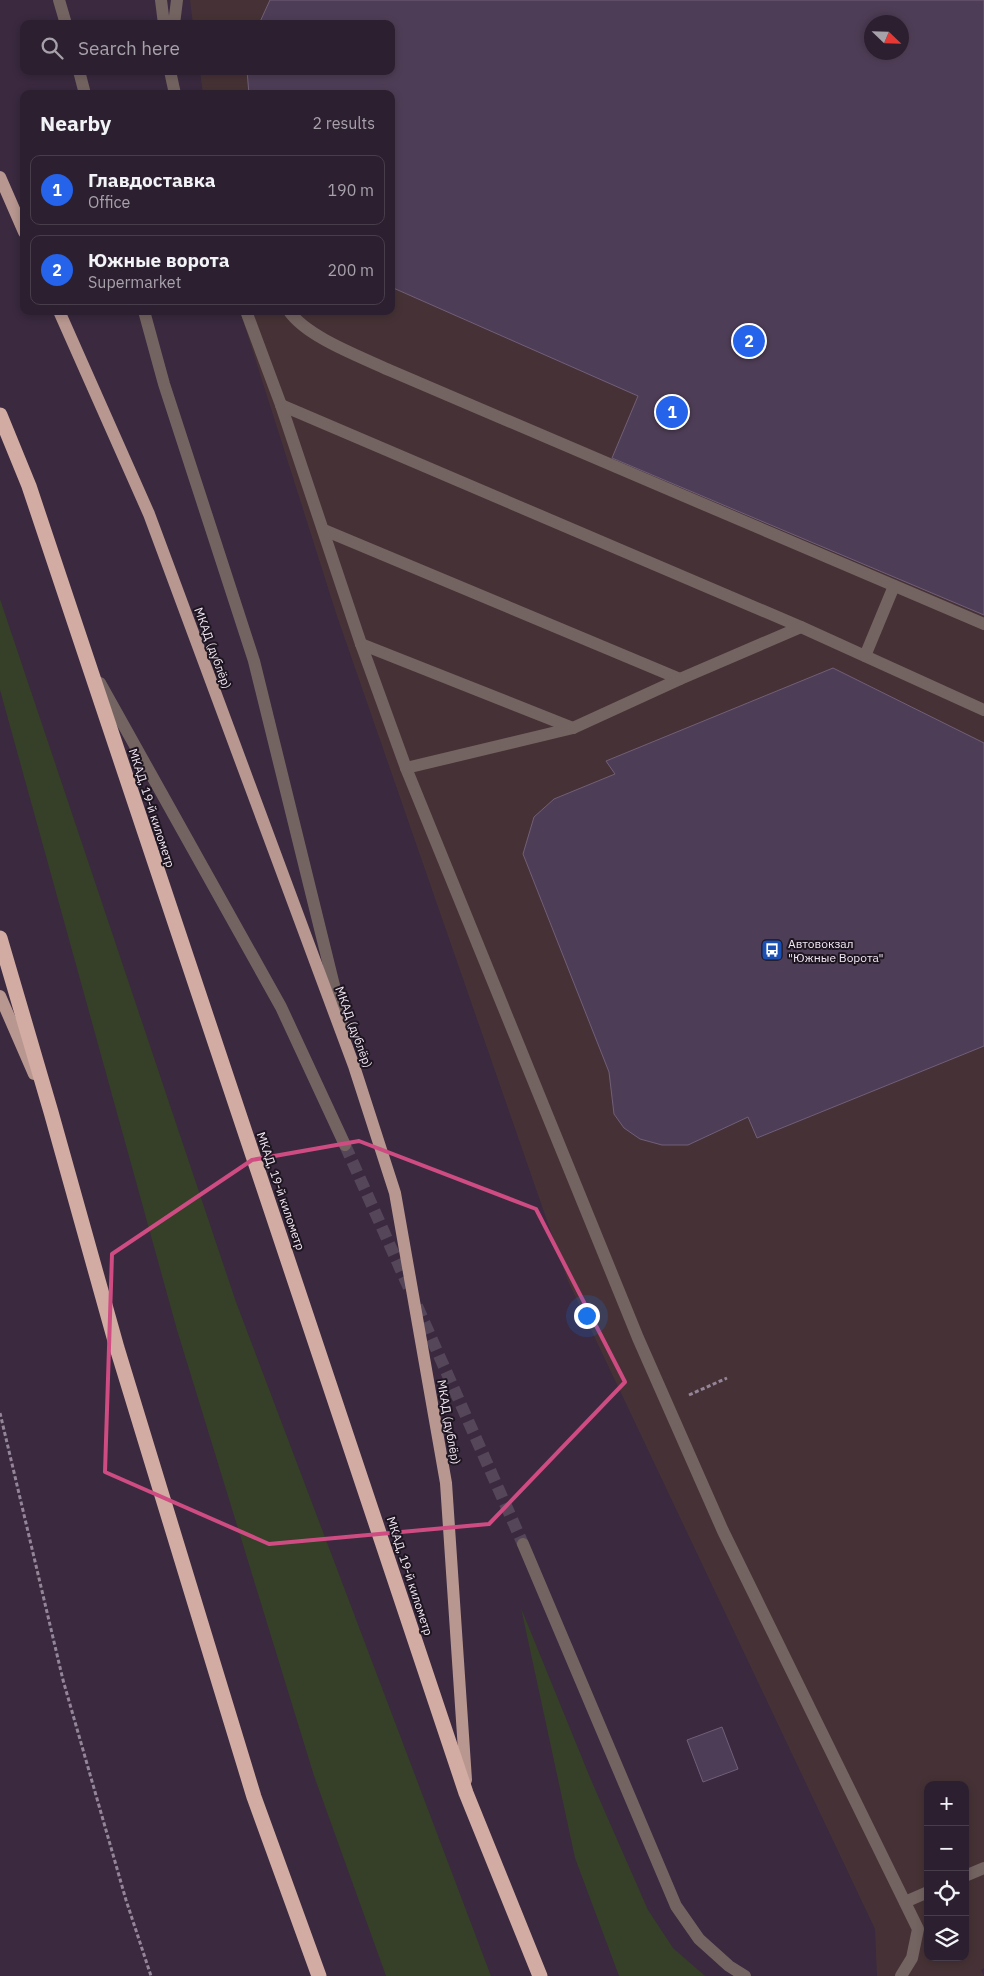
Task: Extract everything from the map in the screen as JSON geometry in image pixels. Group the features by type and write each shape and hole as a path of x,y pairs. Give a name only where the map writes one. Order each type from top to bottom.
{"highway":[{"name":"МКАД, 19-й километр","path":"0,415 29,486 466,1792 540,1976"},
{"path":"0,938 117,1348 251,1787 319,1976"}],"main road":[{"path":"0,177 20,223"},
{"name":"МКАД (дублёр)","path":"61,315 149,514 354,1066 395,1193 446,1483 466,1792"},
{"path":"0,996 51,1112"}],"street":[{"path":"59,0 65,20"},
{"path":"162,0 164,20"},
{"path":"174,20 177,0"},
{"path":"79,75 84,90"},
{"path":"171,75 174,90"},
{"path":"145,315 164,384 254,661 354,1066"},
{"path":"247,315 281,405 361,644 406,768 638,1338 723,1532 918,1929 912,1958 901,1976"},
{"path":"292,315 295,320 328,341 389,370 984,624"},
{"path":"281,405 801,627 984,710"},
{"path":"324,530 680,679"},
{"path":"865,656 894,586"},
{"path":"406,768 573,728 801,627"},
{"path":"361,644 573,728"},
{"path":"88,663 281,1007 345,1144"},
{"path":"523,1544 676,1906 699,1939 729,1966 745,1976"},
{"path":"969,1874 984,1868"},
{"path":"905,1902 924,1894"}],"path":[{"path":"694,1393 727,1378"},
{"path":"0,1412 63,1680 126,1900 152,1976"}],"highlighted area":[{"path":"359,1141 536,1209 625,1382 489,1524 269,1544 105,1472 112,1254 252,1160"}],"shaded area":[{"path":"190,0 984,0 984,1968 981,1970 984,1976 877,1976 875,1929 568,1281 337,616 241,315 395,315 395,90 202,90 201,75 395,75 395,20 192,20"}],"green space":[{"path":"0,599 236,1302 491,1976 386,1976 314,1776 177,1330 0,690"},
{"path":"521,1608 591,1780 648,1910 673,1948 705,1976 619,1976 575,1858"}],"building":[{"path":"270,0 984,0 984,615 612,458 638,396 395,289 395,90 249,90 247,75 395,75 395,20 261,20"},
{"name":"Автовокзал \"Южные Ворота\"","path":"833,668 984,743 984,1046 757,1138 748,1117 688,1145 662,1145 640,1139 624,1128 614,1114 609,1072 523,854 534,817 554,799 615,774 606,761"},
{"path":"722,1727 738,1769 703,1782 687,1740"}],"tunnel":[{"path":"345,1145 409,1288"},
{"path":"417,1306 523,1544"}],"place":[{"name":"Южные ворота","path":"749,341"},
{"name":"Главдоставка","path":"672,412"},
{"name":"Автовокзал \"Южные Ворота\"","path":"772,950"}]}
